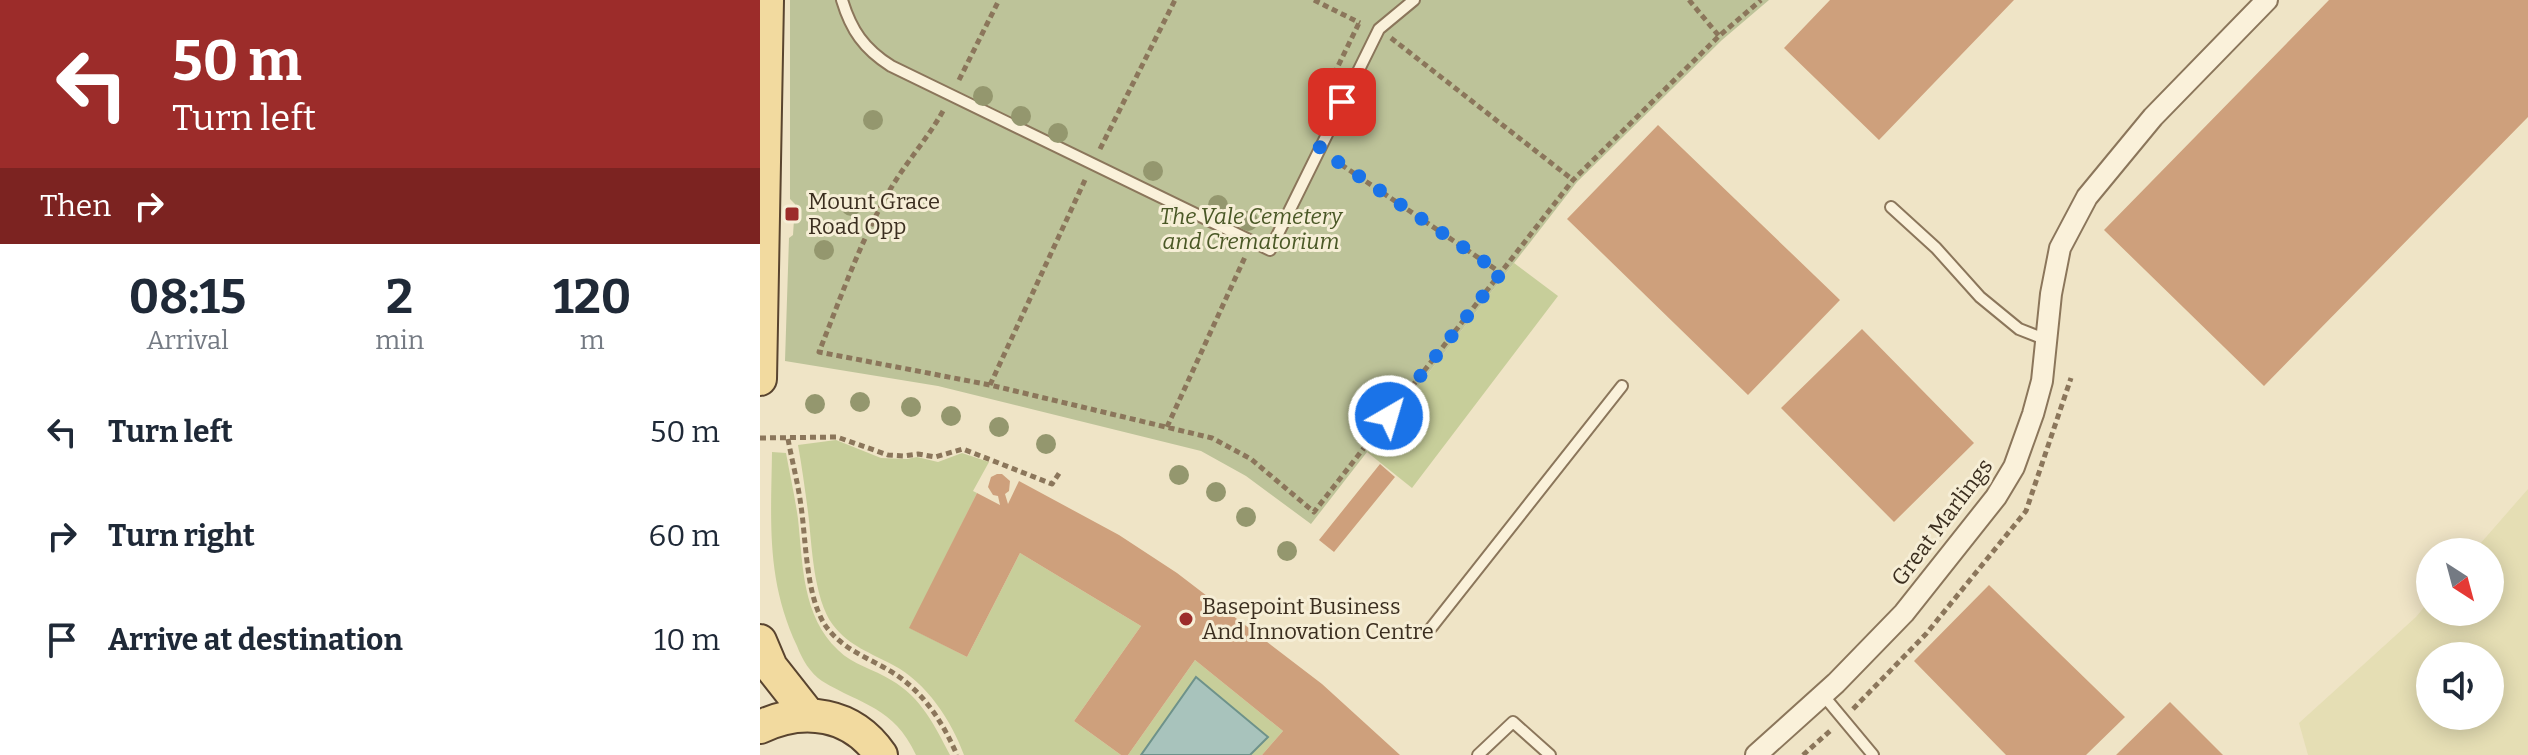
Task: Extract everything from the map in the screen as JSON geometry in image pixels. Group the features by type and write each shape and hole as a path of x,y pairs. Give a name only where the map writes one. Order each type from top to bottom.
{"main road":[{"path":"760,379 765,220 762,105 767,0"},
{"path":"760,641 771,667 808,714"},
{"path":"760,727 784,717 808,714 827,716 860,732 881,755"}],"street":[{"name":"Great Marlings","path":"1756,755 1823,695 1904,613 1996,497 2014,467 2033,414 2042,381 2051,294 2060,248 2087,197 2153,117 2267,0"}],"lane":[{"path":"842,0 855,35 872,54 891,66 1270,250 1378,30 1414,0"},
{"path":"1891,207 1936,248 1980,297 2019,329 2047,340"},
{"path":"1431,628 1622,386"},
{"path":"1823,695 1873,755"},
{"path":"1478,755 1513,722 1550,755"}],"path":[{"path":"999,0 933,129 883,202 819,352 990,385 1212,438 1235,449 1314,512 1573,180 1719,36 1761,0"},
{"path":"990,385 1093,164 1175,0"},
{"path":"1314,0 1378,30 1573,180"},
{"path":"1689,0 1719,36"},
{"path":"1319,149 1501,273"},
{"path":"1167,427 1252,241"},
{"path":"760,438 837,437 888,455 903,456 918,454 935,457 963,449 1052,484 1060,472"},
{"path":"788,439 810,582 824,623 843,645 895,674 919,693 943,722 957,755"}],"shaded area":[{"path":"2528,489 2528,755 2308,755 2299,723 2416,617 2416,626 2504,626 2504,538 2485,538"}],"green space":[{"name":"The Vale Cemetery and Crematorium","path":"790,0 1769,0 1722,40 1577,182 1311,524 1246,476 1201,451 938,386 785,361 789,238 793,235 795,204 790,199"},
{"path":"1514,263 1558,296 1412,488 1367,452"},
{"path":"836,440 881,458 917,457 938,462 962,453 989,462 973,491 977,493 910,628 967,657 1020,553 1141,626 1074,721 1121,755 964,755 945,716 917,682 853,644 839,632 826,614 817,586 798,445"},
{"path":"772,452 786,453 797,511 806,589 817,622 844,655 891,680 911,695 933,723 950,755 916,755 907,739 887,717 822,681 804,661 787,622 775,574 771,527"},
{"path":"1195,660 1283,731 1262,755 1250,755 1267,736 1196,678 1141,755 1128,755"}],"water":[{"path":"1196,677 1268,737 1250,755 1141,755"}],"building":[{"path":"1830,0 2014,0 1879,140 1784,48"},
{"path":"2329,0 2528,0 2528,117 2264,386 2104,230"},
{"path":"1658,125 1840,300 1748,395 1567,219"},
{"path":"1862,329 1974,443 1894,522 1781,408"},
{"path":"1380,464 1395,477 1334,552 1319,540"},
{"name":"Basepoint Business And Innovation Centre","path":"997,474 1010,481 1009,491 1005,494 1008,504 1019,481 1119,535 1177,573 1322,684 1400,755 1262,755 1283,731 1195,660 1128,755 1121,755 1074,721 1141,626 1020,553 967,657 909,628 977,493 1000,505 998,496 993,495 988,487 991,477"},
{"path":"1989,585 2125,717 2086,755 2006,755 1914,661"},
{"path":"2170,702 2223,755 2116,755"}],"place":[{"name":"Mount Grace Road Opp","path":"792,214"},
{"name":"Basepoint Business And Innovation Centre","path":"1186,619"}],"route":[{"path":"1342,102 1319,149 1501,273 1389,416"}]}
